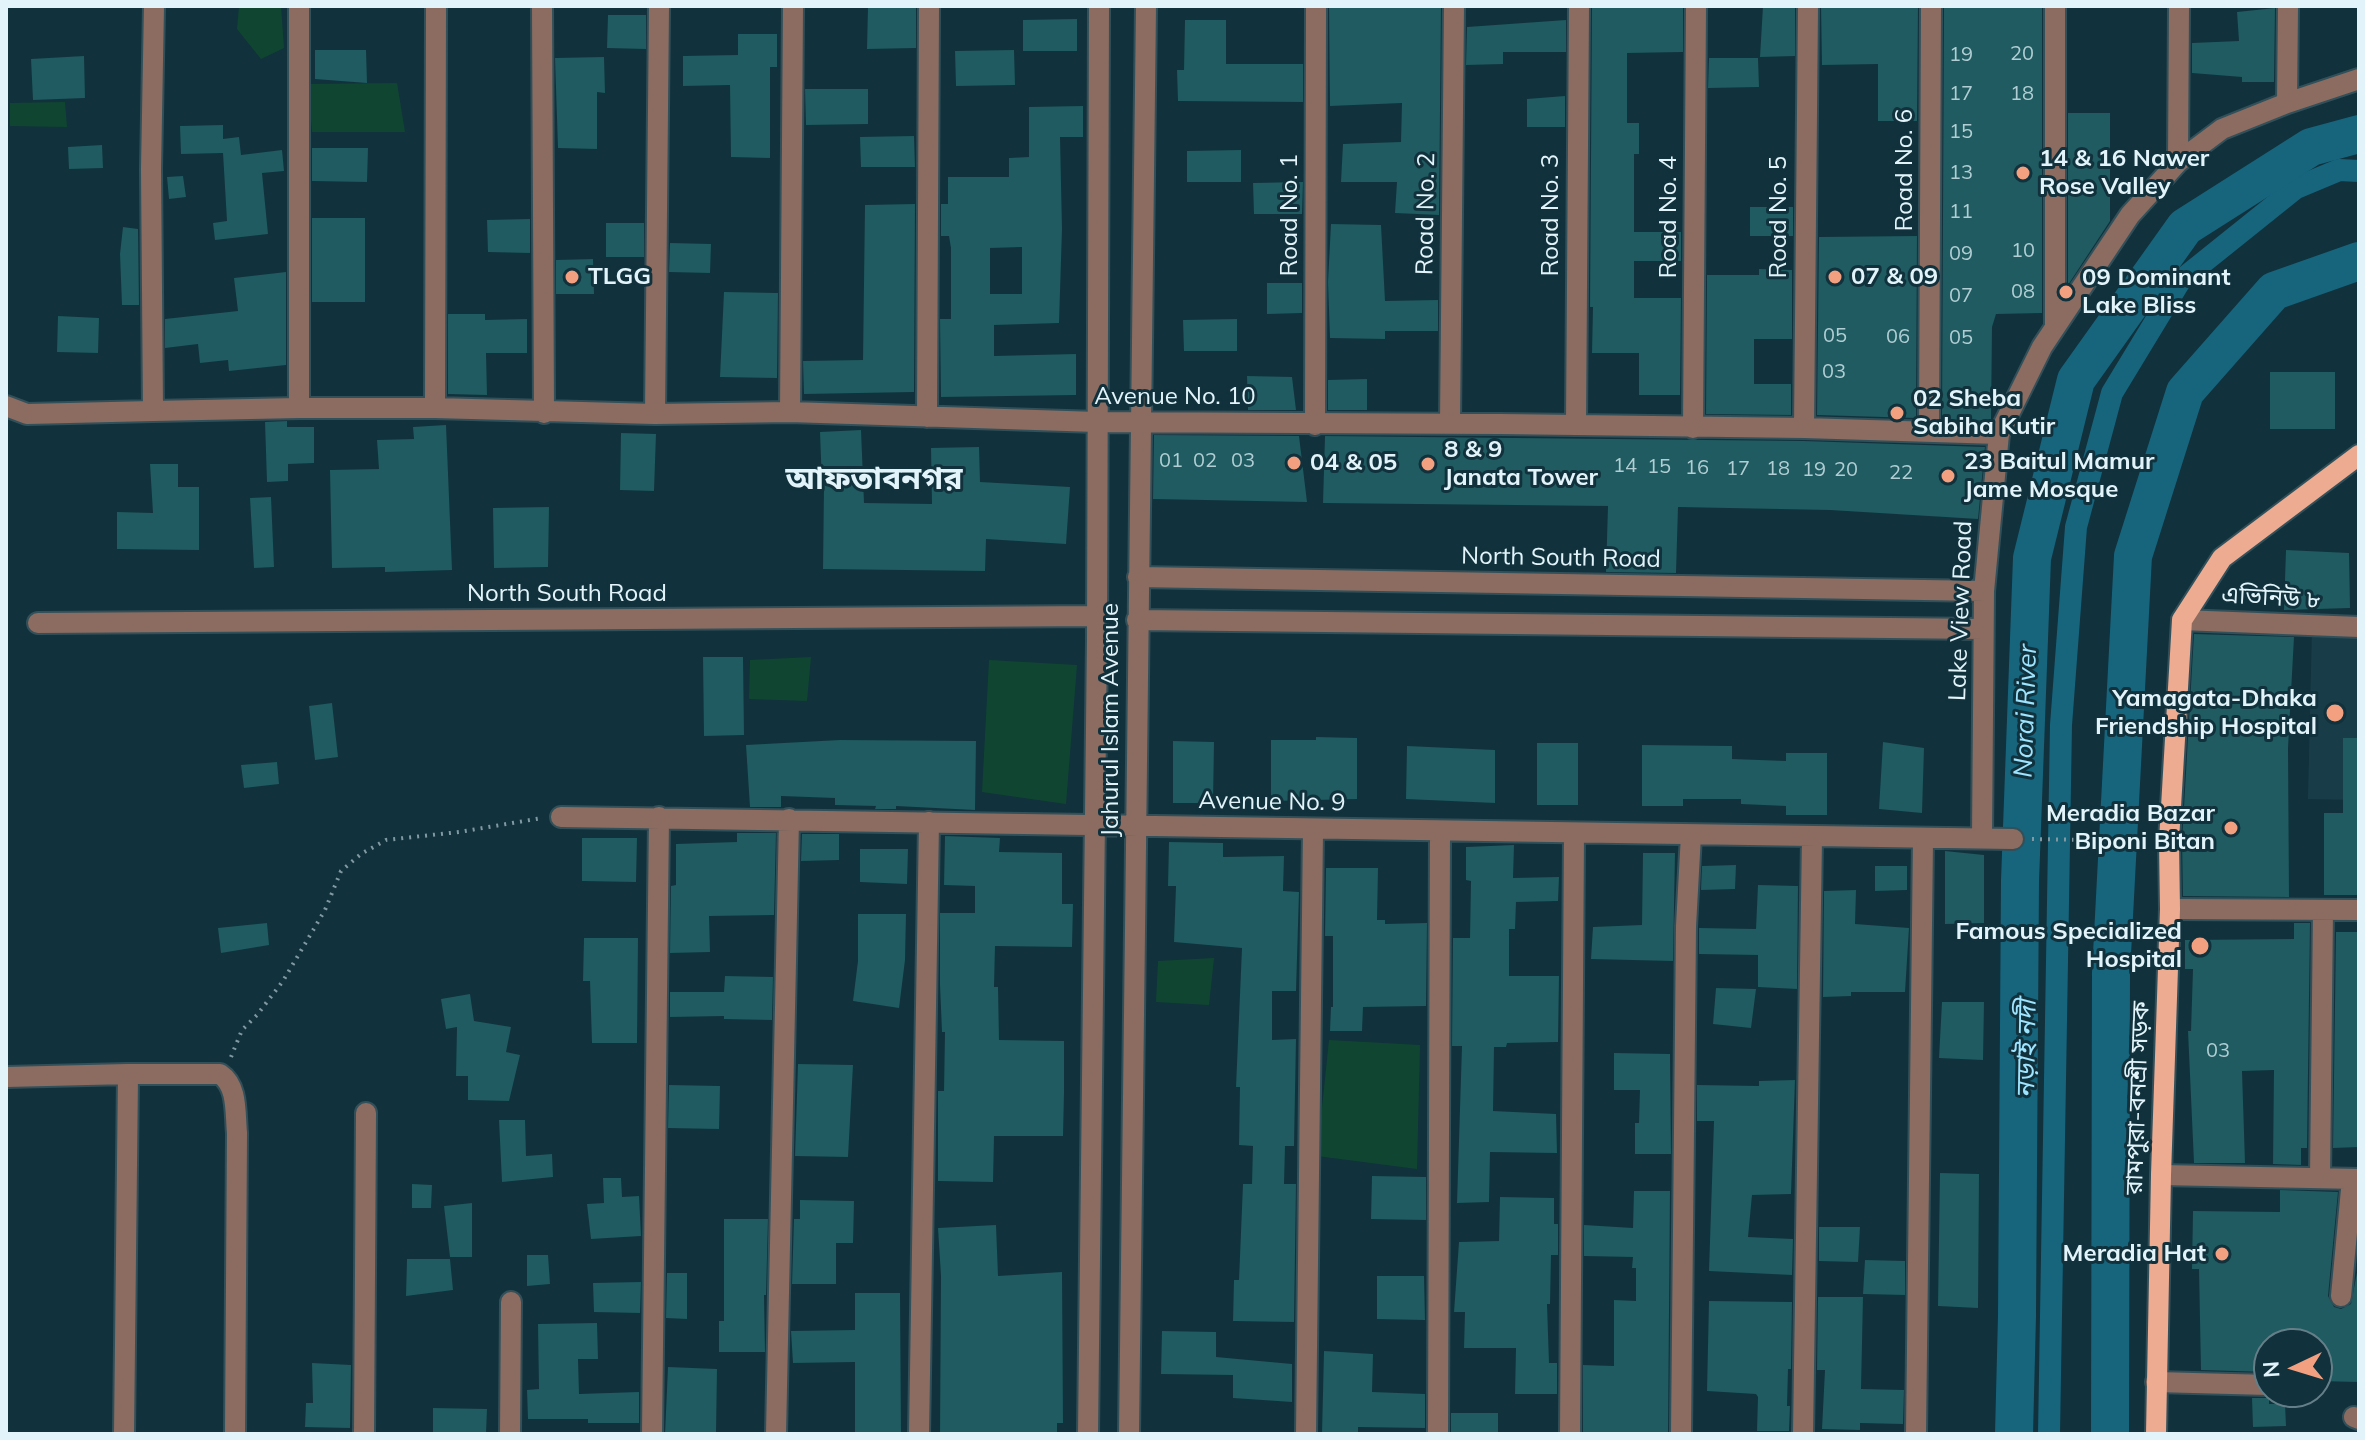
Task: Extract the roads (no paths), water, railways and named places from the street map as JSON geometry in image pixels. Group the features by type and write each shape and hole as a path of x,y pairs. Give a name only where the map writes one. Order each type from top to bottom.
{"main road":[{"path":"2182,620 2222,558 2359,455"},
{"name":"রামপুরা-বনশ্রী সড়ক","path":"2156,1434 2170,909 2169,841 2182,620"}],"street":[{"path":"153,411 151,169 154,6"},
{"path":"299,6 299,408"},
{"path":"435,408 436,6"},
{"path":"542,6 544,413"},
{"path":"655,414 659,6"},
{"path":"790,412 793,6"},
{"path":"927,417 929,6"},
{"name":"Jahurul Islam Avenue","path":"1088,1434 1097,616 1099,6"},
{"name":"Jahurul Islam Avenue","path":"1129,1434 1146,6"},
{"name":"Road No. 1","path":"1315,425 1316,6"},
{"name":"Road No. 2","path":"1450,423 1454,6"},
{"name":"Road No. 3","path":"1576,425 1579,6"},
{"name":"Road No. 4","path":"1693,428 1696,6"},
{"name":"Road No. 5","path":"1804,428 1808,6"},
{"name":"Road No. 6","path":"1922,432 1931,6"},
{"path":"2055,6 2055,325"},
{"path":"2178,162 2179,6"},
{"path":"2287,103 2288,6"},
{"name":"Lake View Road","path":"1982,838 1984,591 1999,434 2055,325 2130,215 2178,162 2222,129 2359,79"},
{"name":"Avenue No. 10","path":"6,406 27,414 435,408 544,413 790,412 1097,422 1450,423 1999,434"},
{"name":"North South Road","path":"1138,577 1984,591"},
{"name":"North South Road","path":"38,623 1097,616"},
{"path":"1137,620 1983,629"},
{"name":"এভিনিউ ৮","path":"2182,620 2359,627"},
{"name":"Avenue No. 9","path":"561,817 2013,839"},
{"path":"652,1434 659,817"},
{"path":"776,1434 789,819"},
{"path":"919,1434 929,822"},
{"path":"1306,1434 1313,829"},
{"path":"1438,1434 1440,831"},
{"path":"1570,1434 1574,833"},
{"path":"1681,1434 1686,926 1691,835"},
{"path":"1803,1434 1812,837"},
{"path":"1916,1434 1923,839"},
{"path":"2170,909 2359,910"},
{"path":"2320,1178 2323,910"},
{"path":"124,1434 128,1074"},
{"path":"6,1077 220,1074 228,1079 233,1091 237,1133 235,1434"},
{"path":"364,1434 366,1113"},
{"path":"2161,1175 2355,1179 2341,1296"},
{"path":"510,1434 511,1302"},
{"path":"2156,1382 2253,1385"}],"waterway":[{"name":"Norai River","path":"2014,1434 2020,881 2032,558 2076,380 2185,227 2311,147 2359,134"},
{"name":"নড়াই নদী","path":"2049,1434 2061,725 2076,527 2112,393 2180,281 2296,188 2339,170 2359,171"},
{"name":"Norai River","path":"2110,1434 2111,973 2133,556 2185,392 2274,291 2359,261"}],"place":[{"name":"14 & 16 Nawer Rose Valley","path":"2023,173"},
{"name":"TLGG","path":"572,277"},
{"name":"07 & 09","path":"1835,277"},
{"name":"09 Dominant Lake Bliss","path":"2066,292"},
{"name":"02 Sheba Sabiha Kutir","path":"1897,413"},
{"name":"04 & 05","path":"1294,463"},
{"name":"8 & 9 Janata Tower","path":"1428,464"},
{"name":"23 Baitul Mamur Jame Mosque","path":"1948,476"},
{"name":"Yamagata-Dhaka Friendship Hospital","path":"2335,713"},
{"name":"Meradia Bazar Biponi Bitan","path":"2231,828"},
{"name":"Famous Specialized Hospital","path":"2200,946"},
{"name":"Meradia Hat","path":"2222,1254"}],"district":[{"name":"আফতাবনগর","path":"874,479"}]}
